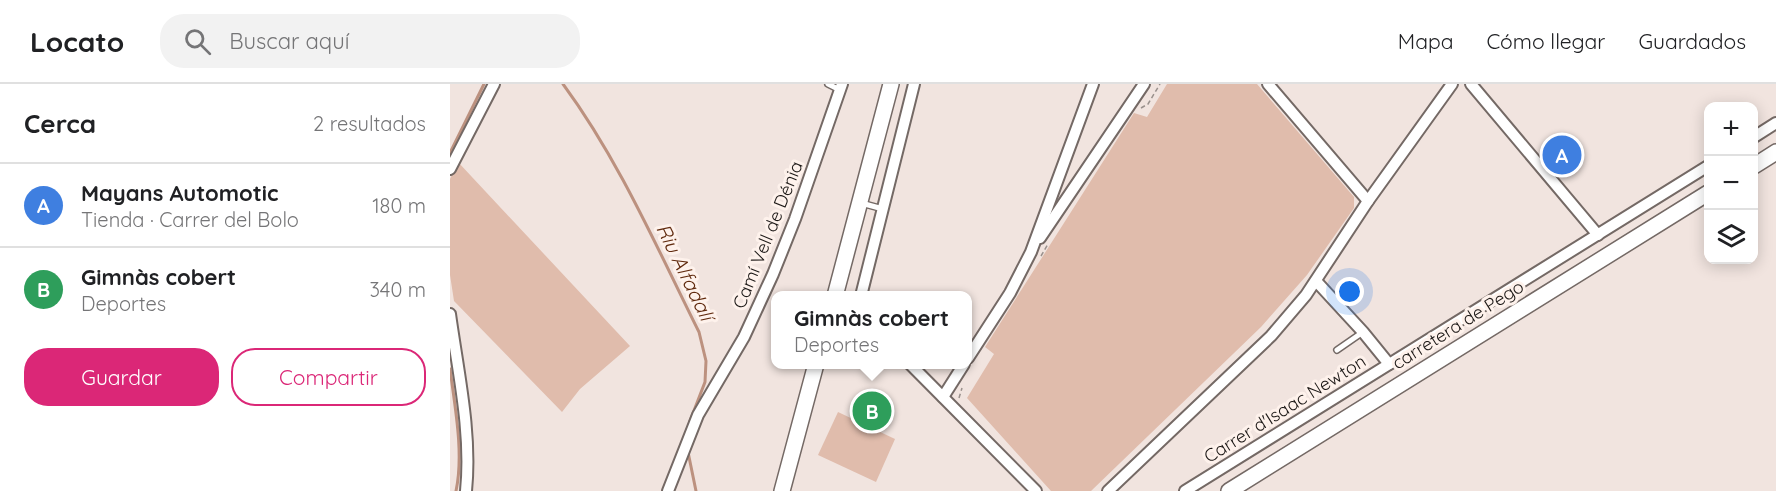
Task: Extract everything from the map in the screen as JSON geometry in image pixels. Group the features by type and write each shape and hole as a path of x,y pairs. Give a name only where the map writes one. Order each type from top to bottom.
{"main road":[{"path":"836,291 891,84"},
{"path":"1758,163 1776,152"},
{"name":"carretera de Pego","path":"1235,490 1704,196"},
{"path":"782,491 815,369"}],"street":[{"path":"450,169 494,84"},
{"path":"862,291 914,84"},
{"path":"972,352 1010,293 1031,252 1094,84"},
{"path":"1031,252 1144,84"},
{"path":"1268,84 1368,201"},
{"path":"1108,491 1271,336 1306,295 1368,201 1452,84"},
{"path":"1471,84 1598,235"},
{"name":"Camí Vell de Dénia","path":"668,491 698,415 744,337 773,274 795,219 841,87"},
{"path":"1758,134 1776,123"},
{"name":"Carrer d'Isaac Newton","path":"1185,491 1704,169"},
{"path":"1316,281 1389,364"},
{"path":"450,314 462,394 468,459 466,491"},
{"path":"915,369 1036,491"},
{"path":"943,397 961,369"}],"lane":[{"path":"828,84 841,87"},
{"path":"860,203 883,209"},
{"path":"1337,350 1363,332"}],"path":[{"path":"1136,110 1148,104 1160,84"},
{"path":"1036,264 1048,245"},
{"path":"959,400 962,387"}],"shaded area":[{"path":"1167,84 1257,84 1354,197 1354,208 1307,275 1261,327 1091,491 1051,491 967,398 994,354 985,347 1134,113 1147,117"},
{"path":"458,162 630,346 580,389 562,412 454,301 450,275 450,179"},
{"path":"838,412 895,439 876,482 818,455"}],"waterway":[{"path":"450,153 484,84"},
{"name":"Riu Alfadalí","path":"563,84 620,174 699,332 706,361 705,382 690,421"},
{"path":"450,369 459,446 456,491"},
{"name":"Riu Alfadalí","path":"688,452 696,491"}],"place":[{"name":"Mayans Automotic","path":"1562,155"},
{"name":"Gimnàs cobert","path":"872,411"}]}
